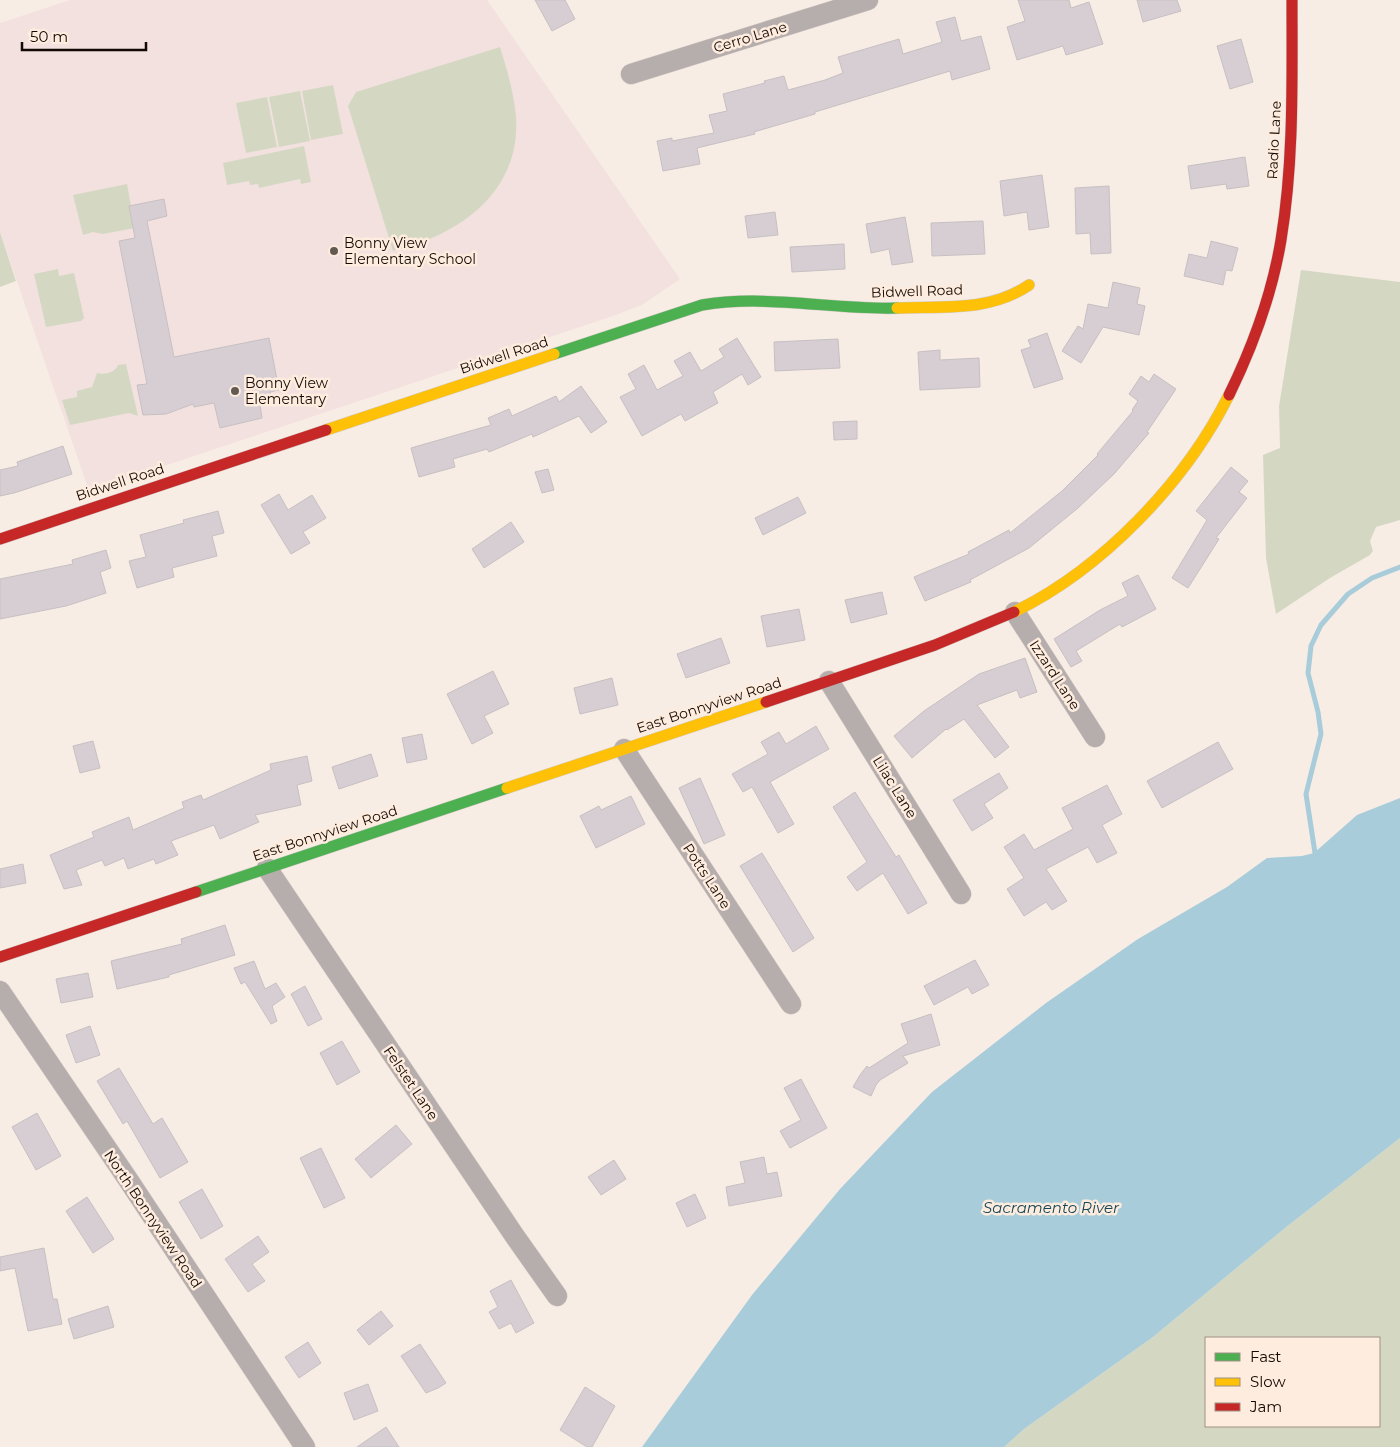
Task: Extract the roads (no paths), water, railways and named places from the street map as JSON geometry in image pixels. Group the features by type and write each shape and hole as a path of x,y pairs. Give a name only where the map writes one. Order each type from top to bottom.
{"street":[{"name":"Cerro Lane","path":"631,74 868,0"},
{"name":"Radio Lane","path":"1273,281 1281,240 1289,166 1292,0"},
{"name":"East Bonnyview Road","path":"0,957 944,642 1015,612 1048,593 1100,555 1138,520 1193,457 1216,421 1254,342 1273,281"},
{"name":"Bidwell Road","path":"0,538 702,305 747,299 852,308 973,304 999,302 1014,295 1029,284"},
{"name":"Izzard Lane","path":"1015,612 1096,737"},
{"name":"Lilac Lane","path":"829,681 961,894"},
{"name":"Potts Lane","path":"624,749 791,1004"},
{"name":"Felstet Lane","path":"267,868 514,1236 557,1296"},
{"name":"North Bonnyview Road","path":"0,991 305,1447"}],"water":[{"name":"Sacramento River","path":"1400,798 1400,1138 1285,1228 1153,1337 1024,1429 1004,1447 642,1447 752,1295 840,1189 932,1092 1046,1003 1138,939 1227,887 1267,858 1302,856 1314,853 1357,815"}],"waterway":[{"path":"1315,853 1306,794 1321,734 1318,712 1308,673 1311,646 1321,625 1348,594 1372,578 1400,567"}],"place":[{"name":"Bonny View Elementary School","path":"334,251"},
{"name":"Bonny View Elementary","path":"235,391"}]}
